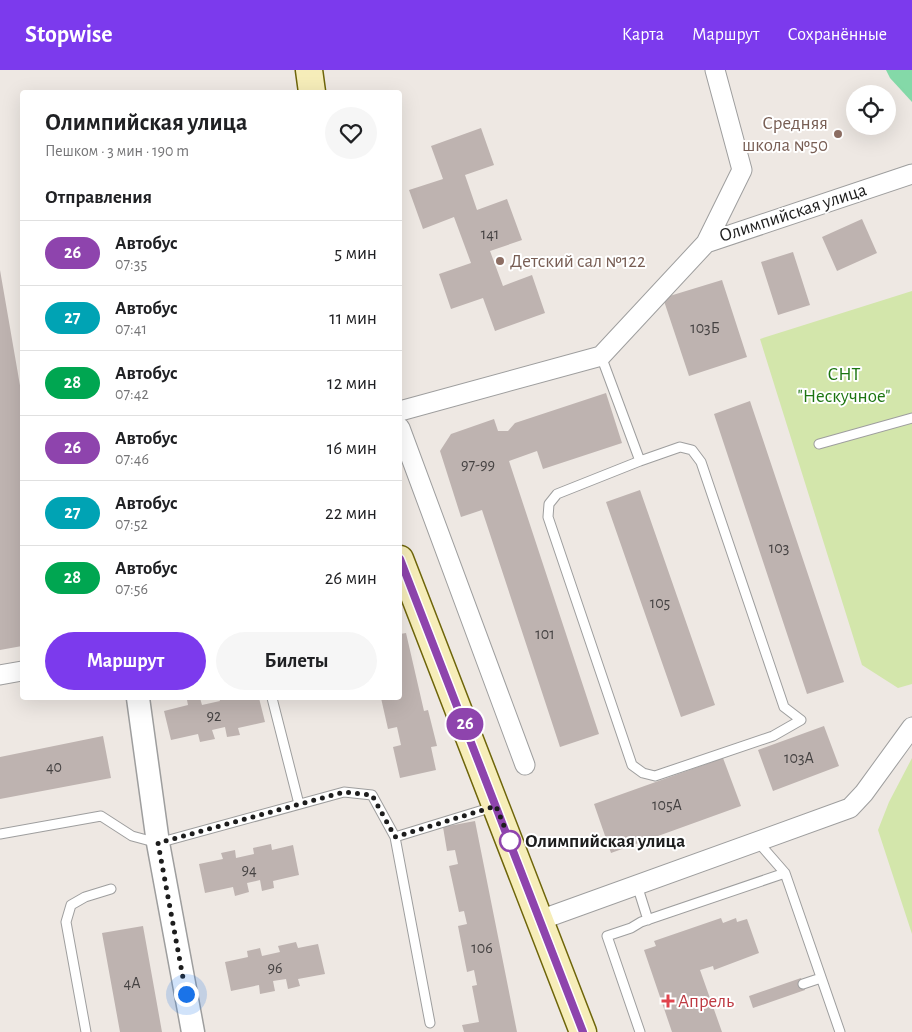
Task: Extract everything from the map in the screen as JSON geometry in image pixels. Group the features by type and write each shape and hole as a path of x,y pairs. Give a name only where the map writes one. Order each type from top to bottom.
{"main road":[{"path":"309,70 312,90"},
{"path":"402,569 409,604 496,806 583,1032"}],"street":[{"path":"706,243 742,170 714,70"},
{"name":"Олимпийская улица","path":"601,356 706,243 912,174"},
{"path":"402,410 601,356"},
{"path":"402,433 525,766"},
{"path":"0,675 20,671"},
{"path":"138,700 158,843 193,1032"},
{"path":"540,920 850,808 864,793 912,727"}],"lane":[{"path":"601,356 640,461"},
{"path":"819,444 912,418"},
{"path":"680,447 692,450 701,462 784,707 801,720 773,736 655,776 643,773 632,765 548,516 549,504 557,494 640,461 680,447"},
{"path":"273,700 299,804"},
{"path":"0,834 101,816 132,836 158,843 344,792 372,795 395,837 430,1023"},
{"path":"395,837 496,806"},
{"path":"758,842 786,873 840,1032"},
{"path":"640,1032 607,936 786,873"},
{"path":"637,885 648,920"},
{"path":"86,1032 66,922 71,905 85,897 111,889"},
{"path":"803,984 821,978"}],"green space":[{"path":"886,70 912,70 912,102 890,78"},
{"name":"СНТ \"Нескучное\"","path":"912,291 912,684 898,688 862,665 760,339"},
{"path":"912,758 912,934 878,830 889,802"}],"building":[{"path":"481,128 494,165 465,175 477,210 507,199 522,240 490,251 503,286 532,275 545,313 495,331 483,298 451,309 439,274 471,263 454,217 423,229 409,190 443,179 431,146"},
{"path":"862,219 877,253 837,271 822,237"},
{"path":"793,252 810,305 778,315 761,262"},
{"path":"0,270 20,385 20,646 0,650"},
{"path":"722,280 747,357 689,376 663,298"},
{"path":"606,393 622,443 543,469 537,451 509,461 599,734 560,747 482,510 461,517 440,451 451,434 494,419 498,431 508,431 515,423"},
{"path":"750,401 844,682 807,694 714,414"},
{"path":"640,490 715,705 681,717 606,502"},
{"path":"406,633 424,711 428,710 437,746 431,747 436,770 400,778 393,747 401,745 397,727 388,729 381,700 402,700 402,634"},
{"path":"187,700 201,700 202,705 220,700 260,700 265,722 238,728 240,735 227,737 225,727 212,730 215,739 200,742 198,734 171,740 164,711 188,705"},
{"path":"824,726 839,766 773,791 758,750"},
{"path":"103,736 111,778 0,799 0,757"},
{"path":"723,758 741,806 611,853 594,804"},
{"path":"475,821 517,1032 464,1032 462,1025 479,1022 472,986 477,985 474,970 467,972 458,926 467,924 464,911 459,912 449,866 458,864 455,850 447,851 443,827"},
{"path":"271,844 272,850 293,845 299,875 273,881 274,888 262,891 260,880 247,883 249,892 235,896 233,887 205,893 199,864 223,859 221,853 235,850 236,858 254,854 253,848"},
{"path":"721,918 723,923 736,918 737,922 747,919 759,953 714,970 713,966 700,970 722,1032 672,1032 644,950 656,946 654,941"},
{"path":"143,926 162,1032 120,1032 102,933"},
{"path":"296,942 298,948 318,944 325,974 298,979 300,986 288,989 286,979 273,981 275,991 260,994 259,985 231,991 225,962 248,957 247,951 260,948 262,956 280,952 278,946"},
{"path":"801,978 805,990 753,1008 749,996"}],"bus line":[{"name":"26","path":"402,564 583,1032"}],"place":[{"name":"Средняя школа №50","path":"838,134"},
{"name":"Детский сал №122","path":"500,261"},
{"name":"Олимпийская улица","path":"510,841"},
{"name":"Апрель","path":"668,1001"}],"route":[{"path":"186,994 158,843 344,792 372,795 395,837 496,806 510,841"}]}
